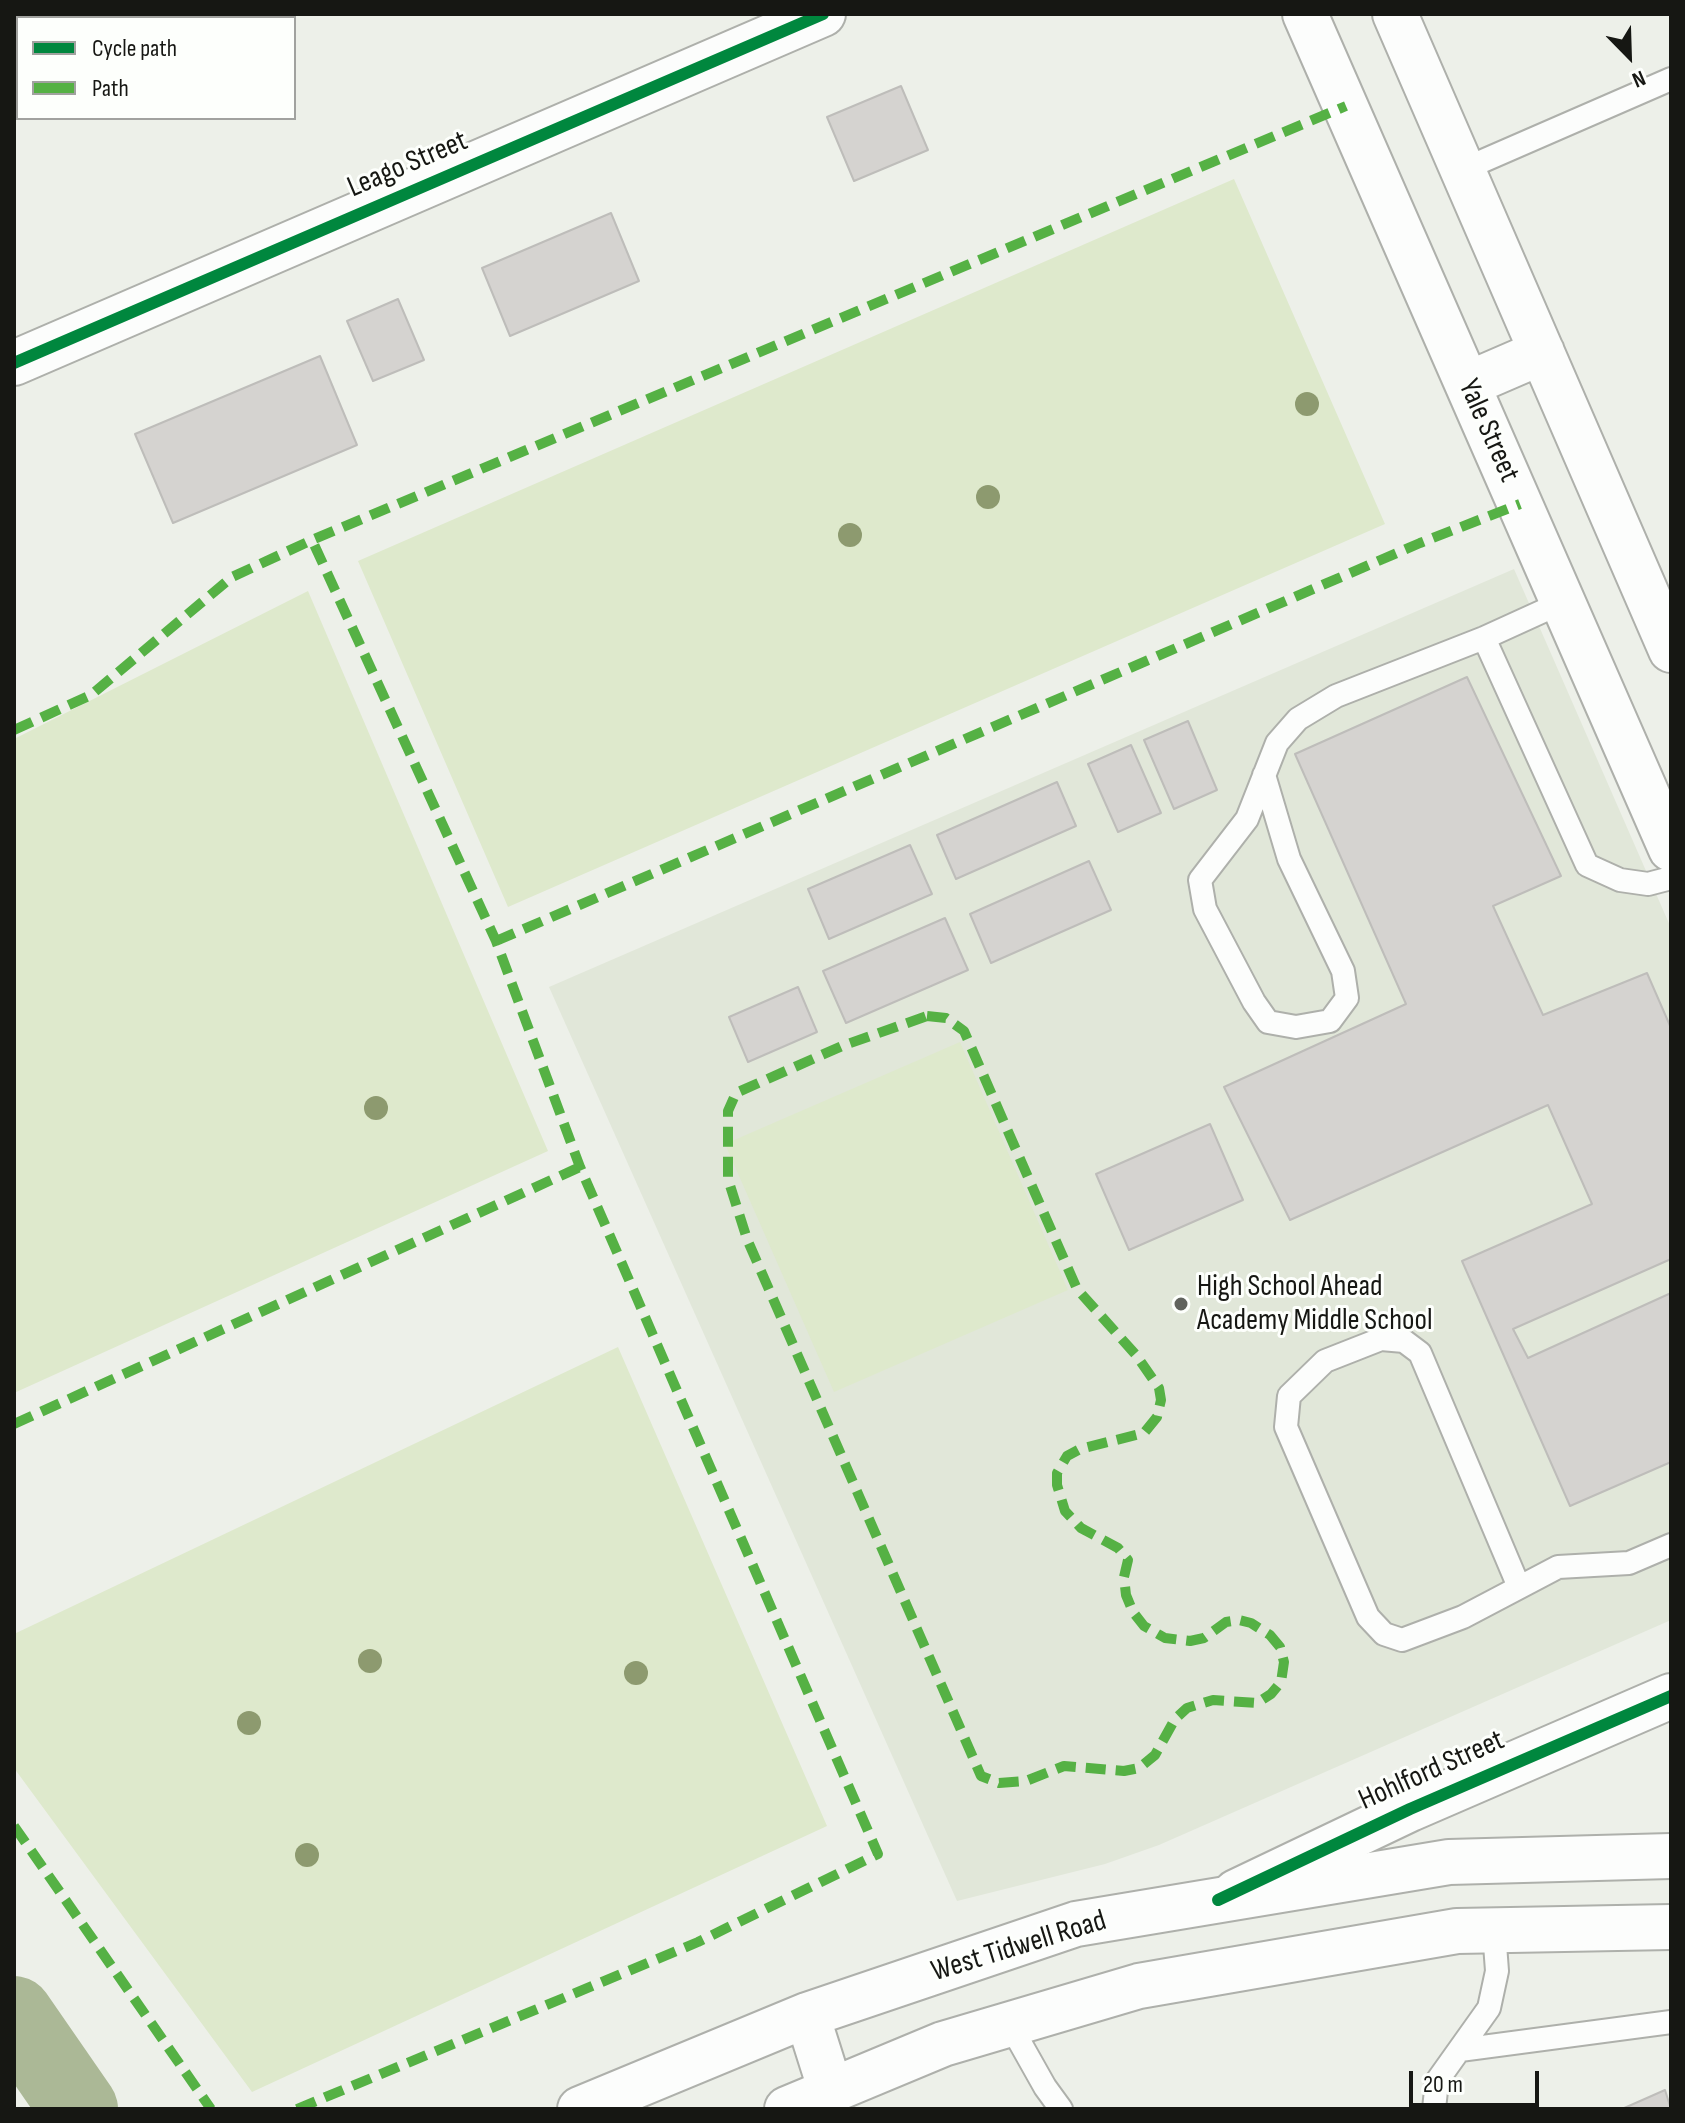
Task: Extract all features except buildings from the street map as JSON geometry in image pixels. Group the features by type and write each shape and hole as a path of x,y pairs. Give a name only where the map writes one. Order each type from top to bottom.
{"main road":[{"name":"Leago Street","path":"14,363 823,14"},
{"name":"Yale Street","path":"1305,14 1671,849"},
{"path":"1395,14 1671,650"},
{"path":"1468,384 1542,352"},
{"name":"Hohlford Street","path":"1218,1900 1397,1814 1671,1696"},
{"name":"West Tidwell Road","path":"580,2109 807,2015 1076,1924 1449,1862 1671,1856"},
{"path":"1449,1862 1476,1931"},
{"path":"787,2109 943,2044 1139,1986 1476,1931 1671,1927"},
{"path":"807,2015 831,2091"}],"lane":[{"path":"1462,170 1671,79"},
{"path":"1264,775 1289,859 1343,971 1347,998 1330,1021 1296,1027 1268,1022 1254,1002 1205,909 1200,880 1247,819 1264,775 1277,743 1298,719 1336,696 1484,638 1563,602"},
{"path":"1484,638 1587,865 1620,880 1648,884 1671,878"},
{"path":"1519,1587 1420,1353 1404,1341 1381,1339 1325,1361 1289,1396 1286,1427 1368,1617 1384,1634 1402,1640 1463,1617 1558,1567 1629,1563 1671,1545"},
{"path":"1434,2109 1437,2081 1489,2008 1497,1971 1476,1931"},
{"path":"1460,2050 1671,2022"},
{"path":"1009,2023 1061,2109"}],"shaded area":[{"name":"High School Ahead Academy Middle School","path":"1514,569 1671,928 1671,1620 1159,1845 1105,1864 957,1901 549,987"}],"green space":[{"path":"1234,179 1385,524 508,907 358,561"},
{"path":"308,591 548,1151 14,1393 14,739"},
{"path":"960,1042 1068,1290 834,1392 725,1144"},
{"path":"618,1347 827,1826 252,2092 14,1768 14,1634"}],"waterway":[{"path":"14,2015 79,2109"}],"marked path":[{"path":"14,730 91,695 232,577 312,540 1346,106"},
{"path":"496,941 1420,543 1520,504"},
{"path":"297,2109 698,1942 878,1854 580,1167 496,941 312,540"},
{"path":"927,1016 946,1018 964,1031 1077,1289 1136,1355 1159,1388 1161,1400 1157,1417 1144,1433 1080,1449 1067,1456 1057,1473 1057,1485 1065,1511 1081,1528 1118,1548 1128,1560 1124,1577 1126,1595 1133,1612 1144,1626 1165,1638 1190,1641 1204,1638 1226,1622 1239,1620 1251,1623 1270,1635 1280,1647 1284,1662 1281,1682 1271,1694 1257,1703 1213,1700 1187,1708 1175,1719 1155,1755 1139,1768 1124,1771 1064,1766 1026,1781 999,1783 981,1776 747,1239 728,1179 728,1111 736,1093 842,1046 927,1016"},
{"path":"14,1424 580,1167"},
{"path":"14,1826 211,2109"}],"cycle path":[{"path":"14,363 823,14"},
{"path":"1218,1900 1410,1809 1671,1696"}],"place":[{"name":"High School Ahead Academy Middle School","path":"1181,1304"}]}
